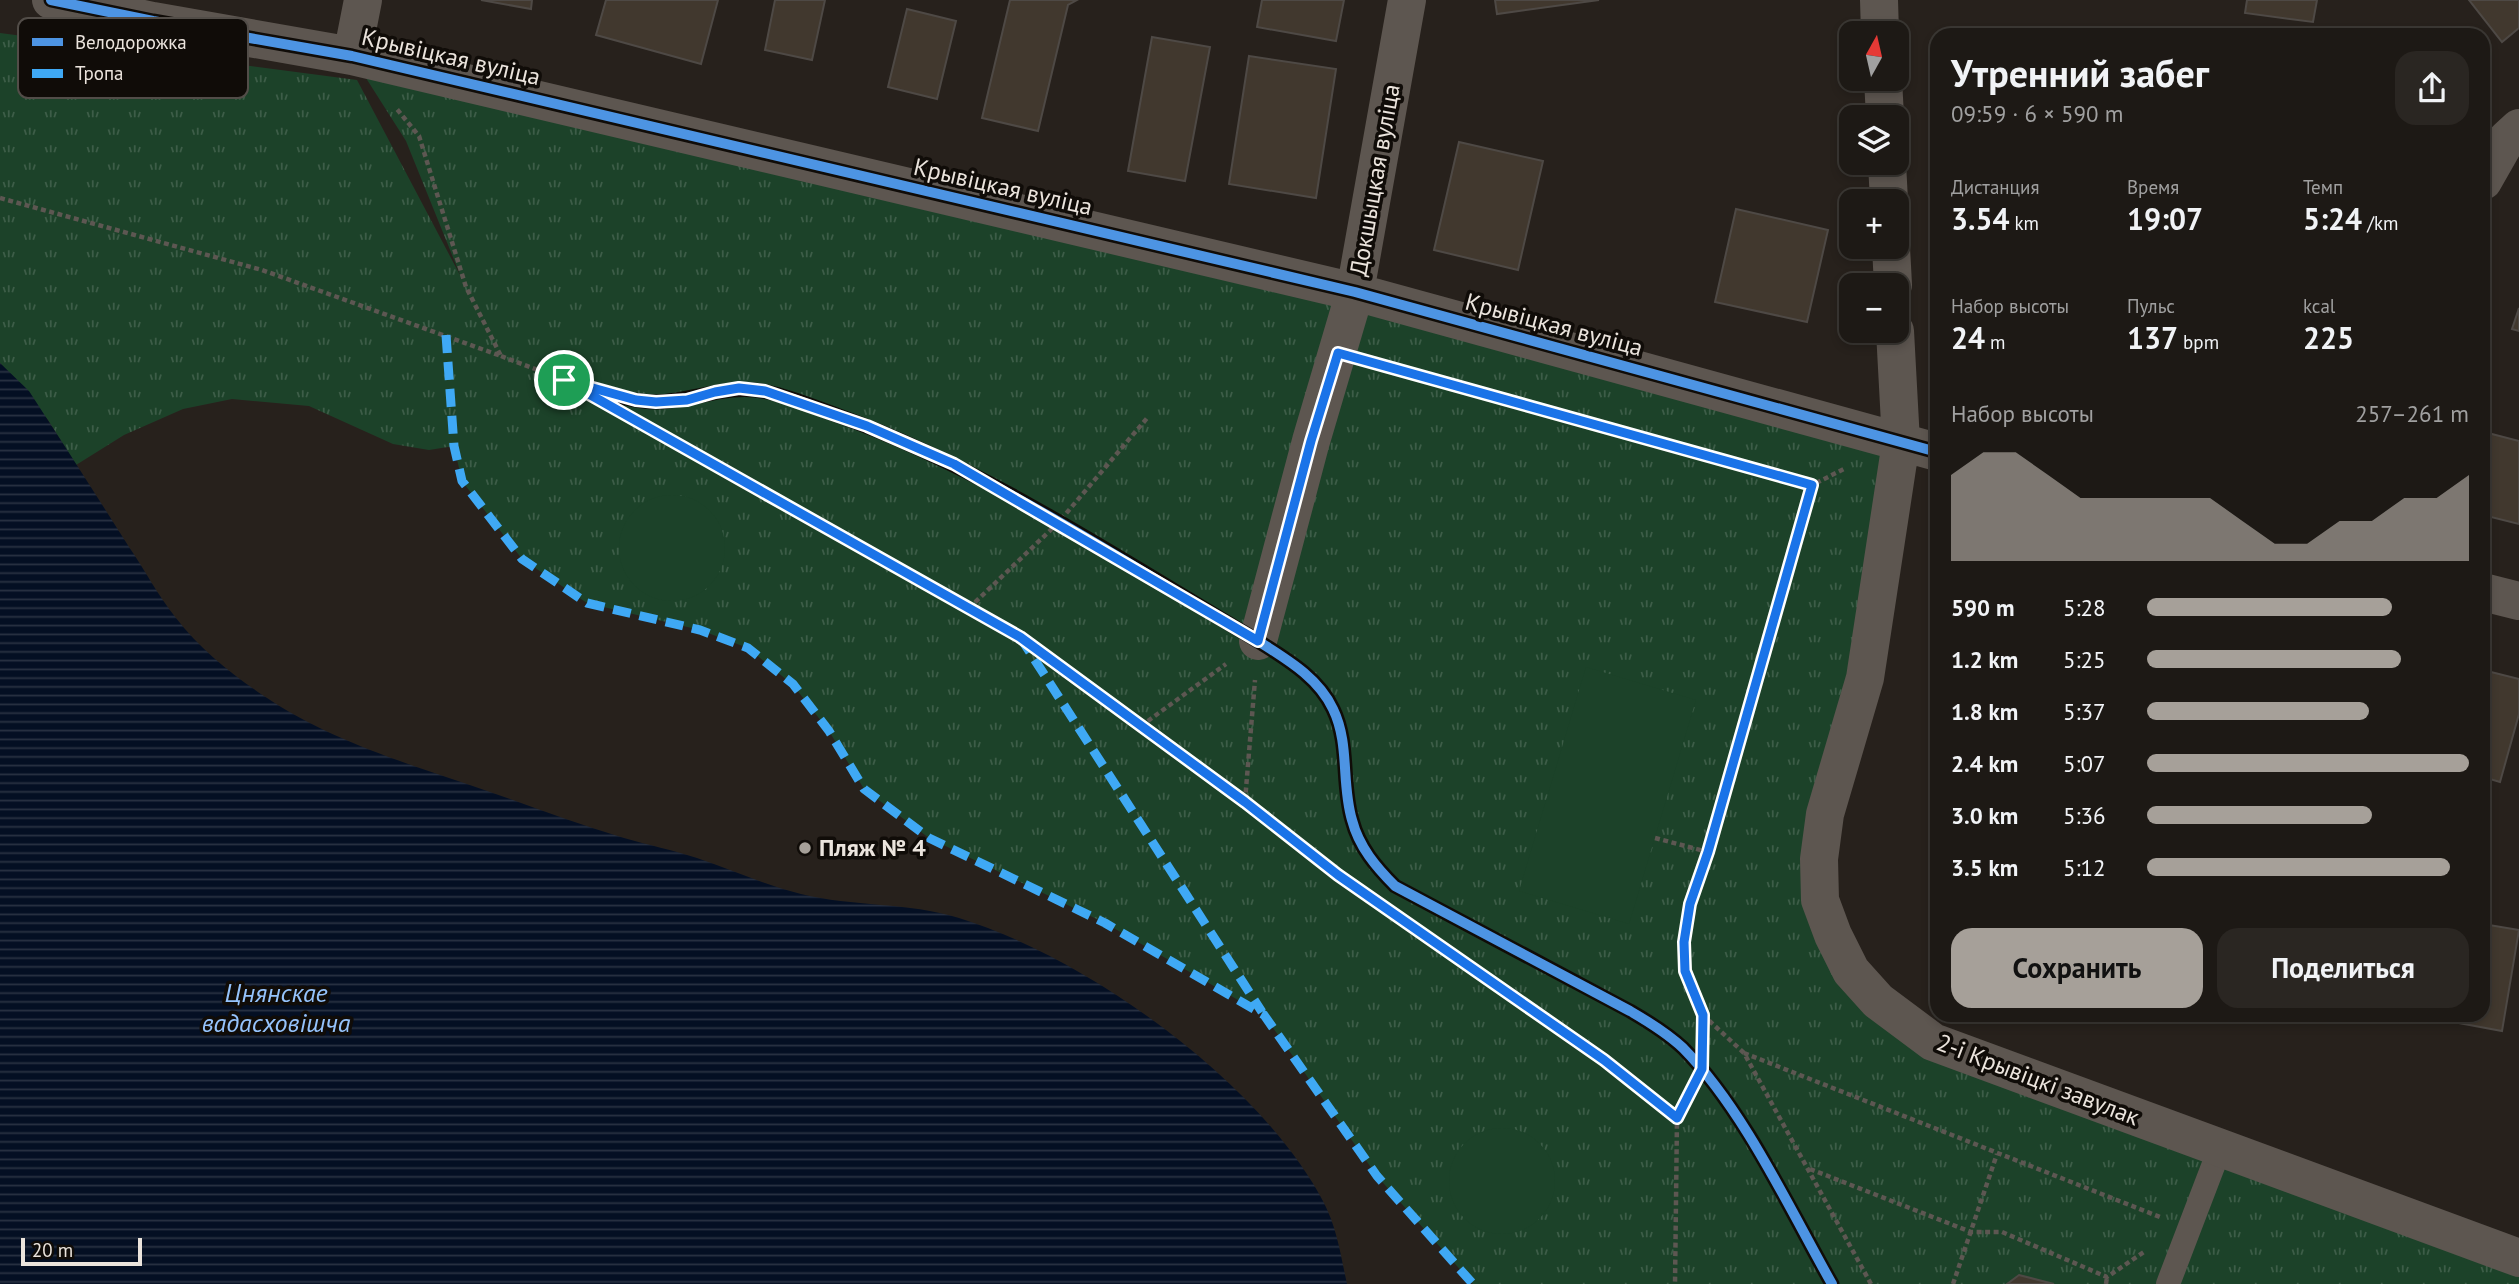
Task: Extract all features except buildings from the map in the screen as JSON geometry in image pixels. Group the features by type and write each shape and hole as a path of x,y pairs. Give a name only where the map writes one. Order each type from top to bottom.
{"street":[{"name":"Крывіцкая вуліца","path":"51,0 134,18"},
{"name":"Крывіцкая вуліца","path":"352,56 363,0"},
{"name":"Докшыцкая вуліца","path":"1258,641 1311,441 1355,292 1407,0"},
{"path":"1879,0 1880,21"},
{"name":"Крывіцкая вуліца","path":"248,38 352,56 1355,292 1930,450"},
{"path":"2490,169 2507,139 2519,128"},
{"name":"2-і Крывіцкі завулак","path":"1896,343 1901,442 1865,678 1825,814 1819,859 1820,900 1851,971 1878,1001 1933,1042 2519,1258"},
{"path":"2490,594 2519,601"}],"lane":[{"path":"2168,1284 2186,1228 2220,1148"}],"path":[{"path":"394,106 419,136 466,287 501,356"},
{"path":"0,198 262,270 564,380 612,394"},
{"path":"1338,353 1812,485 1846,469"},
{"path":"564,380 1020,637 1245,802 1338,875 1604,1060 1677,1118"},
{"path":"969,608 1058,523 1148,417"},
{"path":"1675,1284 1677,1118 1705,1074 1703,1015 1685,971 1684,942 1690,904 1708,852 1812,485"},
{"path":"1047,516 1070,530"},
{"path":"1142,726 1258,641"},
{"path":"1245,802 1258,641"},
{"path":"1655,838 1708,852"},
{"path":"1703,1015 1744,1053 1871,1284"},
{"path":"1744,1053 2186,1228"},
{"path":"1688,1054 1705,1074"},
{"path":"1953,1284 1997,1154"},
{"path":"1810,1169 1970,1232 2002,1232 2107,1277"},
{"path":"2107,1277 2186,1228"},
{"path":"2106,1284 2107,1277"}],"green space":[{"path":"0,33 18,35 18,98 248,98 248,66 357,80 461,277 406,141 352,56 1901,442 1819,859 1878,1001 2519,1258 2519,1284 1473,1284 1377,1176 1264,1015 1105,923 929,838 864,789 829,731 793,685 748,648 700,630 587,603 522,559 462,481 454,446 429,450 393,444 309,406 232,399 183,409 124,435 76,465 48,420 0,363"},
{"path":"672,495 692,499 709,511 721,528 725,548 721,568 709,585 692,597 672,601 652,597 635,585 623,568 619,548 623,528 635,511 652,499"},
{"path":"1586,667 1696,700 1629,924 1519,891"},
{"path":"1502,1128 1522,1132 1539,1144 1551,1161 1555,1181 1551,1201 1539,1218 1522,1230 1502,1234 1482,1230 1465,1218 1453,1201 1449,1181 1453,1161 1465,1144 1482,1132"}],"water":[{"name":"Цнянскае вадасховішча","path":"0,363 29,391 176,618 217,660 264,696 310,723 361,746 584,825 688,855 801,894 920,909 959,918 1009,937 1061,962 1166,1030 1215,1070 1259,1113 1296,1158 1324,1203 1335,1232 1347,1284 0,1284"}],"marked path":[{"path":"446,335 454,446 462,481 522,559 587,603 700,630 748,648 793,684 829,731 864,789 929,838 1105,923 1264,1015 1377,1176 1473,1284"},
{"path":"1020,637 1262,1012"}],"cycle path":[{"path":"51,0 138,18"},
{"path":"248,38 352,56 1355,292 1930,450"},
{"path":"564,380 622,397 657,402 725,391 753,390 786,397 842,417 950,463 1002,490 1106,549 1290,662 1319,687 1333,709 1342,736 1352,820 1364,848 1381,871 1395,886 1630,1011 1671,1037 1705,1073 1746,1130 1832,1284"}],"place":[{"name":"Пляж № 4","path":"805,848"}],"route":[{"path":"1338,353 1812,485 1708,852 1690,904 1684,942 1685,971 1703,1015 1702,1069 1677,1118 1604,1060 1338,875 1245,802 1020,637 564,380 636,400 656,402 687,400 739,388 765,391 867,426 954,464 1258,641 1311,441 1338,353"}]}
